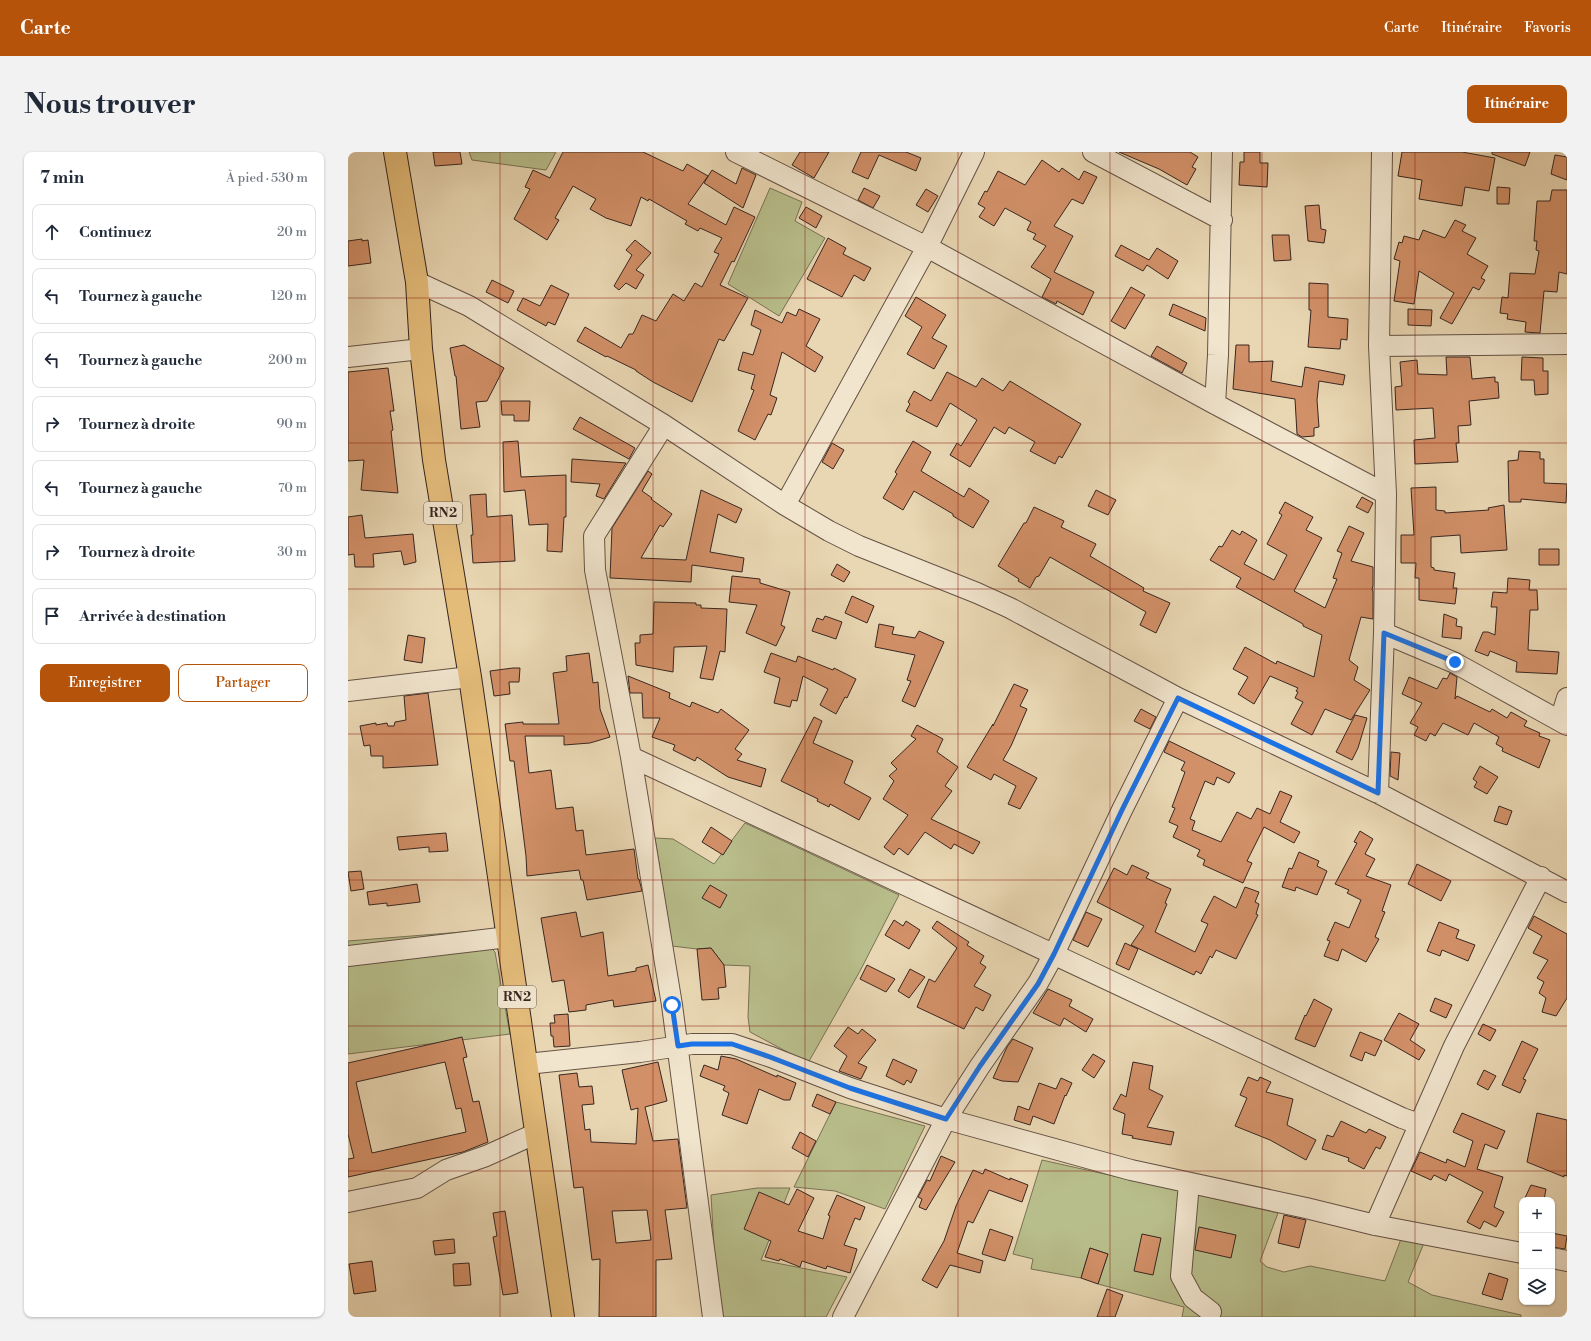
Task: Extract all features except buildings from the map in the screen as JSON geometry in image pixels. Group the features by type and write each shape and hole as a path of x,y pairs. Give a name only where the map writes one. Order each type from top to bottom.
{"highway":[{"name":"RN2","path":"395,152 417,282 421,349 434,460 470,676 563,1317"}],"street":[{"path":"736,152 927,247 1215,404 1386,494"},
{"path":"785,505 927,247 974,152"},
{"path":"1093,152 1222,220"},
{"path":"1215,404 1222,220 1222,152"},
{"path":"1378,793 1384,633 1386,494 1379,346 1382,152"},
{"path":"417,282 469,306 664,425 785,505 829,531 859,546 977,593 1010,608 1178,698 1378,793 1541,877 1567,892"},
{"path":"1379,346 1567,344"},
{"path":"348,356 421,349"},
{"path":"664,425 594,536 595,570 631,757 678,1046 714,1317"},
{"path":"1384,633 1455,662 1564,723 1567,698"},
{"path":"348,691 470,676"},
{"path":"843,1317 946,1119 980,1066 1038,984 1178,698"},
{"path":"631,757 816,845 1054,954 1402,1118 1419,1124"},
{"path":"1375,1225 1454,1046 1541,877"},
{"path":"348,956 508,937"},
{"path":"527,1064 692,1044 732,1044 850,1088 946,1119 1131,1170 1306,1208 1375,1225 1519,1252"},
{"path":"348,1202 417,1188 446,1170 486,1156 537,1133"},
{"path":"1189,1183 1181,1276 1192,1298 1211,1312"},
{"path":"1555,1259 1567,1261"}],"green space":[{"path":"469,152 556,152 546,170 472,160"},
{"path":"770,188 802,202 795,221 825,238 779,316 728,284"},
{"path":"745,823 899,895 860,971 808,1063 750,1032 748,1017 750,966 724,965 711,948 697,949 672,946 655,838 673,839 714,864"},
{"path":"475,931 495,952 510,1034 348,1054 348,941"},
{"path":"836,1102 925,1126 885,1209 835,1191 794,1187"},
{"path":"1042,1160 1278,1213 1260,1261 1267,1267 1284,1272 1310,1266 1385,1281 1401,1239 1424,1243 1408,1282 1432,1295 1521,1315 1521,1317 1182,1317 1184,1307 1098,1284 1108,1254 1090,1248 1081,1278 1031,1269 1033,1259 1013,1254"},
{"path":"757,1188 790,1188 761,1260 847,1277 826,1317 718,1317 711,1195"}],"route":[{"path":"672,1005 678,1046 692,1044 732,1044 850,1088 946,1119 980,1066 1038,984 1178,698 1378,793 1384,633 1455,662"}]}
